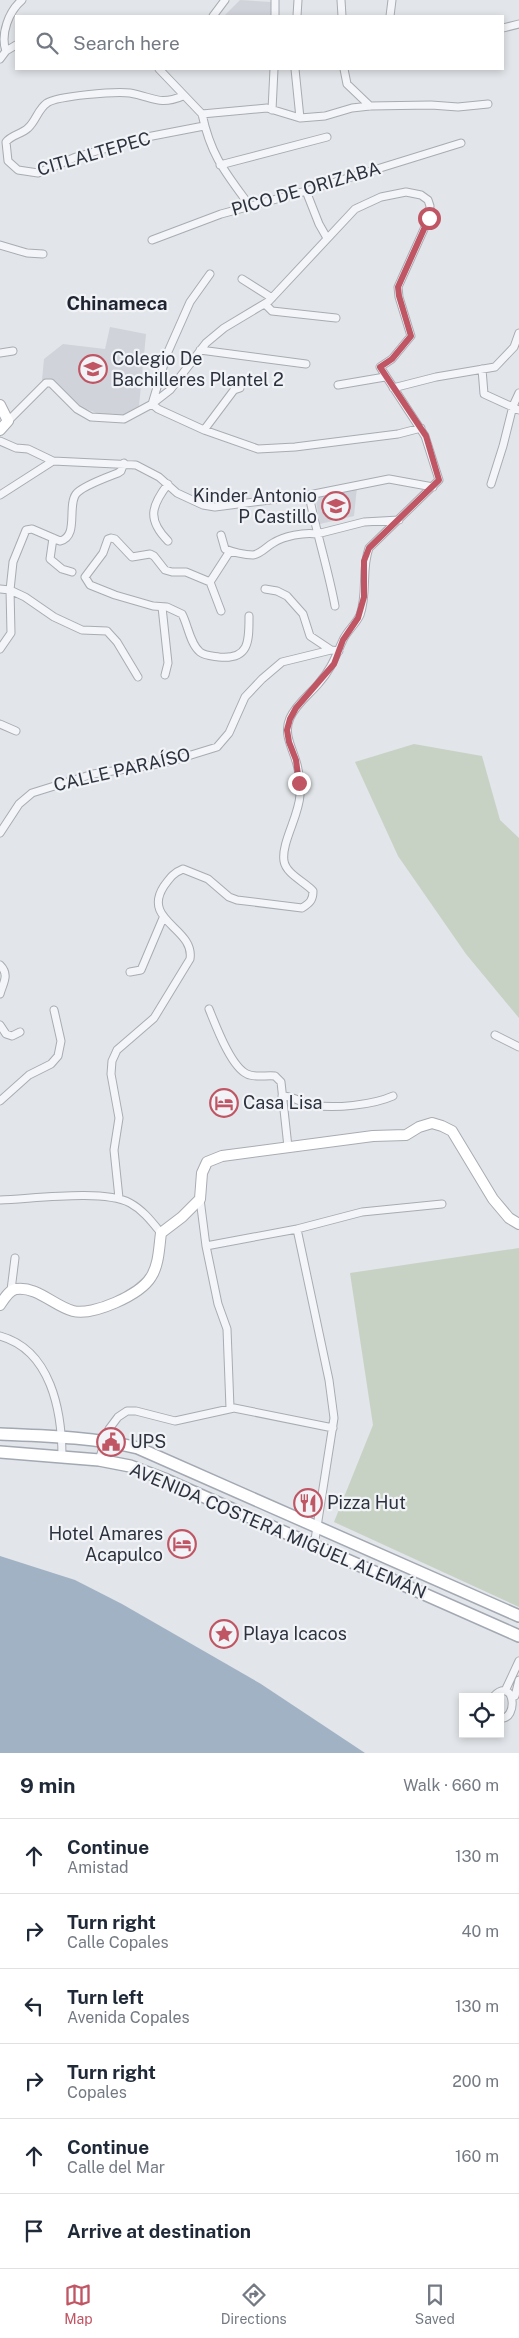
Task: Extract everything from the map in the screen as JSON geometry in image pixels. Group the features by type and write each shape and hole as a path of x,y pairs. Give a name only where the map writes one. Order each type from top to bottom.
{"main road":[{"path":"0,405 8,421 0,430"},
{"path":"0,1304 12,1290 18,1289 31,1291 74,1311 95,1310 113,1304 138,1291 151,1277 158,1257 161,1233 182,1217 200,1199 202,1173 207,1162 222,1156 373,1136 406,1136 420,1127 432,1124 442,1126 452,1131 492,1199 509,1218 519,1224"},
{"name":"AVENIDA COSTERA MIGUEL ALEMÁN","path":"0,1434 104,1441 138,1448 519,1616"},
{"name":"AVENIDA COSTERA MIGUEL ALEMÁN","path":"0,1452 99,1460 130,1466 164,1479 519,1636"}],"street":[{"path":"6,51 4,34 7,23 22,0"},
{"path":"214,15 225,0"},
{"path":"275,0 275,15"},
{"path":"297,15 298,0"},
{"path":"341,0 342,15"},
{"path":"390,15 392,0"},
{"path":"504,28 519,24"},
{"path":"0,59 6,51 15,46"},
{"path":"160,70 202,114 205,135 220,165 250,206"},
{"path":"272,110 274,70"},
{"path":"295,70 300,118"},
{"path":"344,70 347,84 370,106"},
{"name":"CITLALTEPEC","path":"183,96 168,100 151,100 132,93 108,92 78,97 56,98 46,103 30,127 8,139 5,147 6,156 13,167 29,173 38,173 76,157 147,137 204,126"},
{"path":"202,114 255,108 272,110 300,118 325,116 352,108 370,106 431,105 458,108 488,104"},
{"path":"220,165 327,137"},
{"name":"PICO DE ORIZABA","path":"152,240 250,206 306,191 461,142"},
{"path":"306,191 319,224 327,238"},
{"path":"8,421 46,383 51,383 77,409 91,416 124,419 152,404 170,390 200,350 224,328 272,298 355,208 381,197 406,192 421,194 428,200 430,206 429,218 398,287 411,336 392,359 380,367 385,378 421,428 439,480 369,548 364,561 362,609 343,640 334,664 296,708 290,719 287,730 298,769 300,796 297,816 284,854 284,863 288,869 313,891 313,898 310,904 302,908 244,902 229,897 208,879 183,869 173,872 162,890 158,904 163,918 184,936 191,953 190,959 154,1018 117,1050 112,1061 111,1074 119,1118 114,1150 119,1198"},
{"path":"0,245 27,253 43,254"},
{"path":"152,404 167,354 190,302 210,274"},
{"path":"242,279 272,298"},
{"path":"265,304 272,311 336,318"},
{"path":"393,388 436,377 495,367 514,347 519,333"},
{"path":"200,350 306,364"},
{"path":"0,353 13,351"},
{"path":"507,356 519,353"},
{"path":"482,369 484,394 516,408"},
{"path":"338,385 385,378"},
{"path":"204,430 234,390 240,388"},
{"path":"491,484 516,408 519,393"},
{"path":"152,404 158,409 204,430 258,449 295,447 372,437 421,428"},
{"path":"0,441 16,448 28,448 53,461 136,465 149,471 168,484 177,493 188,499 215,507 309,495 389,479 432,487"},
{"path":"0,495 53,461"},
{"path":"0,650 11,633 10,590 13,562 22,534 26,530 32,529 60,541 64,540 69,534 72,502 77,492 118,473 124,463"},
{"path":"168,484 158,497 154,508 154,519 158,531 168,541"},
{"path":"309,495 316,534 328,568 335,606"},
{"path":"221,535 223,545 229,551 252,555 259,553 274,542 288,538 310,533 316,534 364,522 399,520"},
{"path":"53,538 50,559 62,569 72,572"},
{"path":"221,611 210,582 186,572 165,570 154,556 150,554 132,557 115,539 111,538 108,540 103,553 85,577 90,585 115,595 153,606 167,607 182,614 189,634 200,652 227,658 240,653 246,647 248,641 249,616"},
{"path":"210,582 229,551"},
{"path":"0,589 10,590 25,597 54,617 82,630 107,631 117,642 138,677"},
{"path":"265,589 277,591 287,596 303,614 310,636 331,650 340,651"},
{"path":"162,607 168,663 165,675"},
{"name":"CALLE PARAÍSO","path":"0,833 19,804 32,793 92,774 165,763 217,747 229,733 245,697 262,679 282,662 331,650"},
{"path":"0,724 16,731"},
{"path":"130,972 141,970 163,918"},
{"path":"0,965 4,969 6,977 0,994"},
{"path":"0,1101 29,1075 51,1064 58,1056 60,1034 54,1010"},
{"path":"209,1010 229,1054 242,1071 249,1075 275,1076 281,1082 288,1148"},
{"path":"0,1025 6,1034 12,1036 20,1032"},
{"path":"496,1035 519,1047"},
{"path":"282,1096 290,1096 313,1105 378,1103 393,1096"},
{"path":"0,1200 101,1196 119,1198 138,1208 161,1233"},
{"path":"200,1199 206,1246 218,1304 227,1329 230,1408"},
{"path":"206,1246 297,1229 362,1212 442,1204"},
{"path":"297,1229 329,1380 334,1428 314,1546"},
{"path":"12,1290 15,1258"},
{"path":"0,1336 28,1350 45,1373 57,1404 62,1437 62,1457"},
{"path":"99,1460 104,1441 113,1422 128,1411 136,1411 175,1421 230,1408 334,1428"},
{"path":"505,1691 519,1661"},
{"path":"504,1718 517,1714 518,1706 515,1696 519,1680"},
{"path":"497,1693 505,1691 515,1696"}],"shaded area":[{"path":"240,0 271,2 271,15 225,15"},
{"name":"Colegio De Bachilleres Plantel 2","path":"110,327 146,334 139,406 119,417 102,415 78,406 54,382 42,380 44,359 63,344 105,349"},
{"name":"Kinder Antonio P Castillo","path":"357,487 354,516 320,524 315,496"}],"green space":[{"path":"414,744 482,756 500,820 519,838 519,1018 466,954 398,856 355,762"},
{"path":"519,1248 519,1607 334,1522 373,1425 350,1273"}],"water":[{"path":"0,1556 75,1580 122,1604 261,1684 365,1753 0,1753"}],"place":[{"name":"Colegio De Bachilleres Plantel 2","path":"93,369"},
{"name":"Kinder Antonio P Castillo","path":"336,506"},
{"name":"Casa Lisa","path":"224,1103"},
{"name":"UPS","path":"111,1442"},
{"name":"Pizza Hut","path":"308,1503"},
{"name":"Hotel Amares Acapulco","path":"182,1544"},
{"name":"Playa Icacos","path":"224,1634"}],"district":[{"name":"Chinameca","path":"117,303"}],"route":[{"path":"299,783 296,760 289,742 287,730 290,719 296,708 319,684 334,664 343,640 358,618 364,597 364,561 369,548 439,480 426,436 385,378 380,367 398,354 411,336 398,287 429,218"}]}
